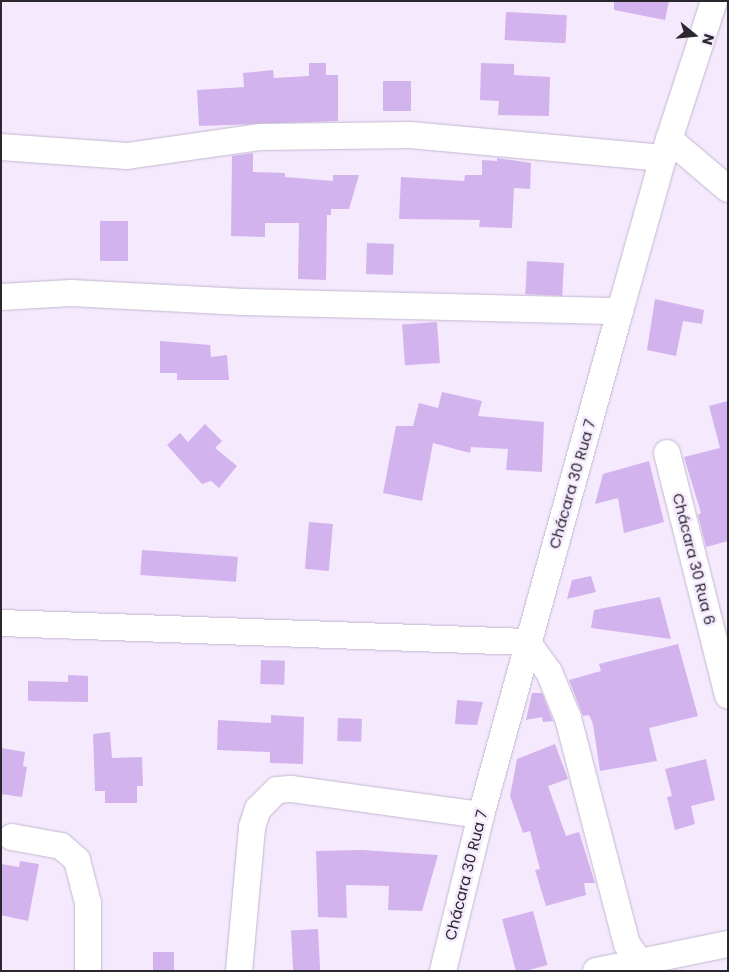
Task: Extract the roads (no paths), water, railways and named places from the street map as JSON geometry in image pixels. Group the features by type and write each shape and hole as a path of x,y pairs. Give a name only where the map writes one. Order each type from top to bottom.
{"street":[{"name":"Chácara 30 Rua 7","path":"443,971 481,815 620,311 666,148 714,1"},
{"path":"1,147 127,156 261,137 410,135 666,148 728,189"},
{"path":"1,297 71,293 243,302 620,311"},
{"name":"Chácara 30 Rua 6","path":"667,453 728,695"},
{"path":"1,623 528,642 549,672 568,718 627,944 639,961"},
{"path":"239,971 252,827 258,809 277,790 291,789 481,815"},
{"path":"12,837 61,846 77,860 88,903 88,971"},
{"path":"596,971 728,944"}]}
